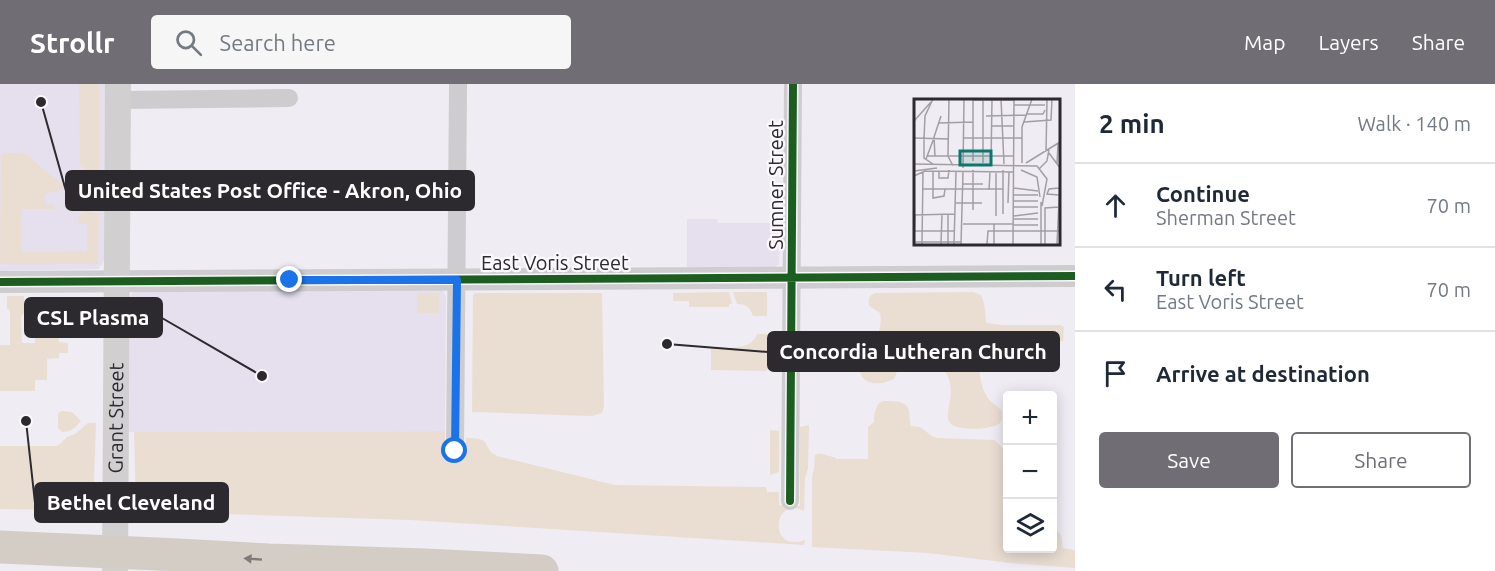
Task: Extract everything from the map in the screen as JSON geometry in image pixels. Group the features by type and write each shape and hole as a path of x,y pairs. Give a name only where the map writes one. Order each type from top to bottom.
{"highway":[{"path":"0,547 103,562"},
{"path":"0,557 103,562 542,571"}],"main road":[{"name":"Grant Street","path":"103,562 116,464 118,92"}],"street":[{"path":"455,451 458,84"},
{"name":"Sumner Street","path":"790,501 793,84"},
{"path":"118,92 290,98"},
{"name":"East Voris Street","path":"0,282 1075,276"}],"shaded area":[{"path":"0,84 105,84 104,260 98,269 0,271"},
{"path":"79,84 99,84 99,170 86,170 80,165"},
{"path":"5,153 28,155 66,187 44,194 46,205 54,204 55,209 21,209 21,252 87,251 87,224 77,223 83,212 90,211 99,215 98,264 0,264 1,157"},
{"path":"687,219 717,219 718,223 781,223 779,264 775,267 687,267"},
{"path":"443,289 446,296 445,431 129,432 130,299 131,294 135,291"},
{"path":"729,292 732,304 729,304 729,307 689,307 689,301 673,301 673,293"},
{"path":"733,292 767,292 767,316 753,316 747,307 737,304"},
{"path":"973,292 981,295 987,323 1061,325 1064,327 1063,341 1011,341 1011,348 982,355 979,369 982,386 987,397 1001,410 1000,423 975,429 961,428 951,424 948,420 951,395 948,377 938,365 922,358 905,357 899,360 895,378 886,382 870,382 862,377 859,367 860,351 877,345 881,322 880,313 869,306 871,295 875,293"},
{"path":"417,293 439,293 439,313 417,313"},
{"path":"475,293 602,293 604,406 602,413 592,416 472,412 473,295"},
{"path":"7,296 24,296 24,313 21,317 22,343 35,343 35,326 58,326 59,342 68,343 68,353 59,353 59,358 47,359 47,380 35,380 35,391 0,391 0,345 10,345 10,313 7,309"},
{"path":"757,334 767,334 767,371 711,370 711,347 744,346 754,340"},
{"path":"883,401 899,402 905,405 908,407 911,426 920,427 937,438 994,440 1003,449 1003,553 1057,553 1057,531 1061,536 1063,548 1075,550 1075,568 928,553 812,547 812,478 815,455 823,454 836,459 868,459 868,427 874,422 878,404"},
{"path":"63,411 72,412 81,421 73,429 62,432 58,428 58,415"},
{"path":"88,423 96,423 93,510 0,509 0,446 57,446"},
{"path":"809,425 804,511 794,508 786,510 779,524 784,539 793,542 805,540 804,545 410,520 136,511 134,432 445,431 445,453 466,453 466,438 475,438 484,441 492,453 497,456 615,485 766,487 767,492 779,492 779,505 800,506 800,427"},
{"path":"770,430 779,431 779,472 770,475"}],"cycle path":[{"path":"790,501 793,84"},
{"path":"0,282 1075,276"}],"place":[{"name":"United States Post Office - Akron, Ohio","path":"41,102"},
{"name":"Concordia Lutheran Church","path":"667,344"},
{"name":"CSL Plasma","path":"262,376"},
{"name":"Bethel Cleveland","path":"26,421"}],"route":[{"path":"290,280 457,280 455,451"}]}
